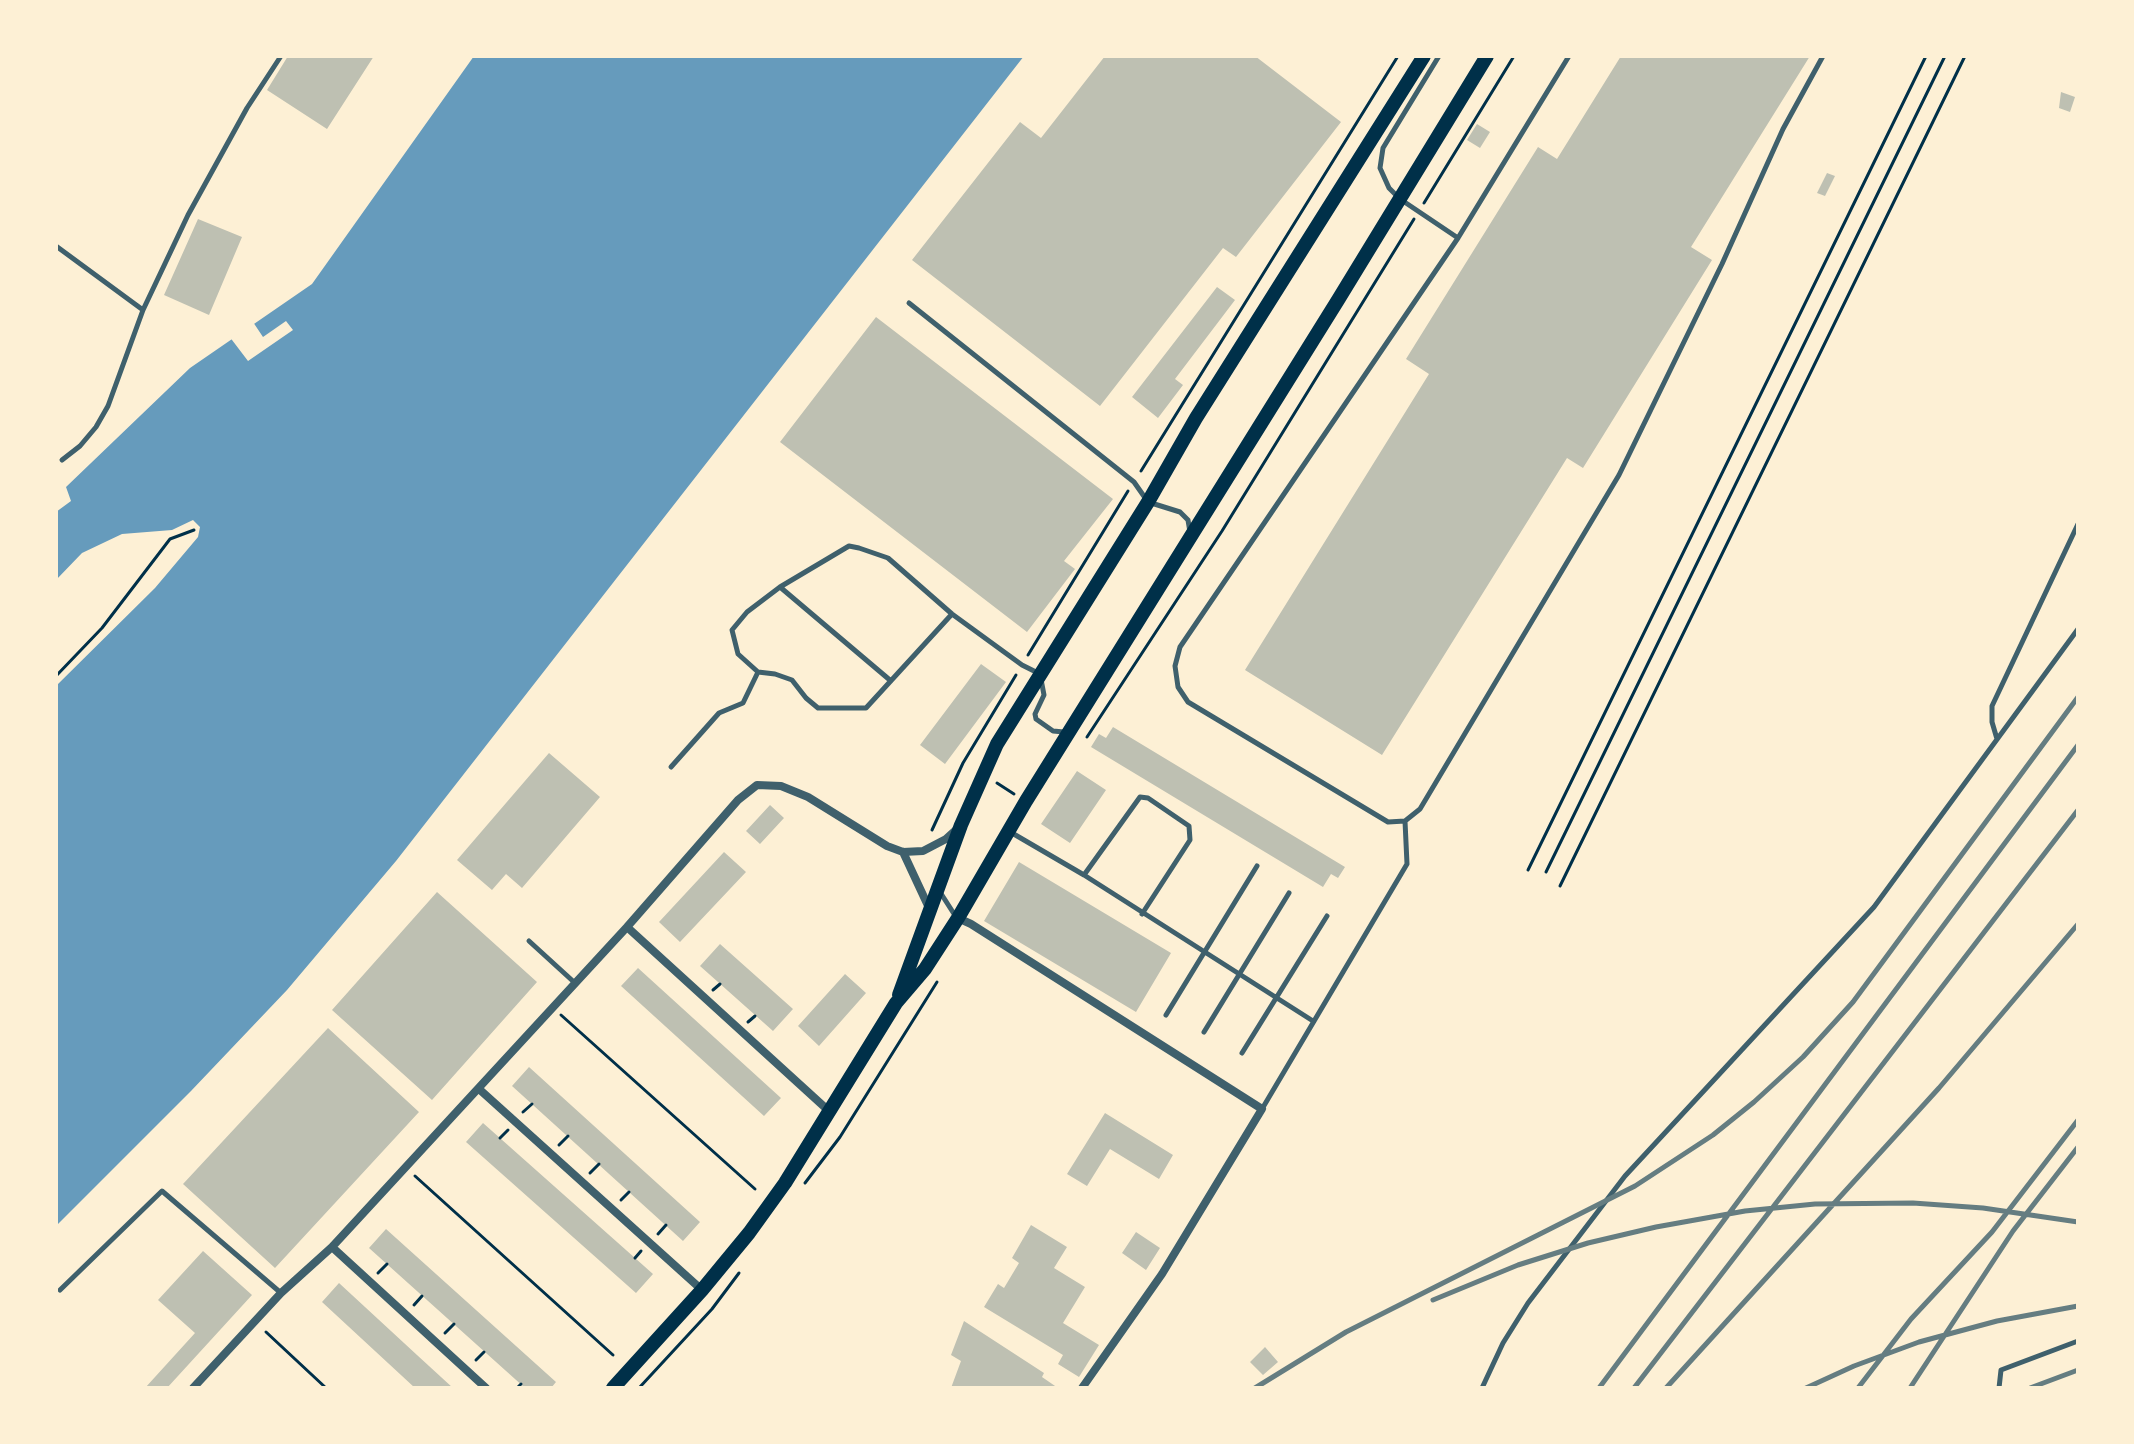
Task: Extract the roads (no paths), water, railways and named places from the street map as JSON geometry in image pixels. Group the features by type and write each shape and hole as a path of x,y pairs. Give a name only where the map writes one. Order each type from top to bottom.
{"main road":[{"path":"896,1003 961,825 997,744 1148,502 1196,418 1424,56"},
{"path":"613,1388 749,1233 831,1112 896,1003 925,969 1190,533 1487,56"}],"street":[{"path":"193,1388 281,1293 332,1247 627,927 738,800 757,785 781,786 808,797 887,846 903,852 923,851 946,839 961,825"},
{"path":"903,852 930,910"},
{"path":"958,918 1262,1109 1162,1274 1082,1388"},
{"path":"627,927 831,1112"},
{"path":"479,1089 702,1290"},
{"path":"332,1247 486,1388"}],"lane":[{"path":"62,460 80,446 108,406 143,310 188,215 247,108 281,56"},
{"path":"1439,56 1383,148 1380,168 1389,188 1400,199 1458,238"},
{"path":"1569,56 1458,238 1180,647 1175,666 1178,687 1188,702 1388,822 1405,821 1420,809 1619,475 1722,264 1783,129 1823,56"},
{"path":"56,246 143,310"},
{"path":"909,303 1134,482 1148,502 1180,512 1188,520 1190,533"},
{"path":"1997,739 1992,706 2078,524"},
{"path":"952,614 866,708 818,708 792,680 758,672 738,654 732,630 747,612 780,587 849,546 888,558 952,614 1022,665 1040,674 1044,695 1035,714 1036,719 1053,731 1069,731"},
{"path":"780,587 891,681"},
{"path":"1482,1388 1503,1343 1528,1303 1625,1176 1874,907 2078,629"},
{"path":"671,767 719,713 743,703 758,672"},
{"path":"1084,875 1140,797 1148,798 1169,812 1189,826 1190,840 1142,914"},
{"path":"1262,1109 1407,864 1405,821"},
{"path":"1008,831 1084,875 1313,1021"},
{"path":"1166,1015 1257,866"},
{"path":"937,887 946,905 958,918"},
{"path":"1204,1032 1289,893"},
{"path":"1242,1053 1327,916"},
{"path":"529,941 575,983"},
{"path":"60,1290 162,1191 281,1293"},
{"path":"1999,1388 2001,1370 2078,1341"}],"water":[{"path":"474,56 1024,56 396,861 287,990 56,1226 56,686 155,588 198,537 200,527 193,520 172,530 122,534 82,553 56,580 56,512 71,501 66,487 190,368 312,284"}],"railway":[{"path":"1255,1388 1346,1332 1635,1186 1713,1135 1754,1102 1803,1057 1853,1002 2078,697"},
{"path":"1599,1388 2078,745"},
{"path":"1634,1388 2078,810"},
{"path":"1666,1388 1939,1088 2078,924"},
{"path":"1858,1388 1911,1319 1992,1232 2078,1120"},
{"path":"1910,1388 2013,1231 2078,1147"},
{"path":"1433,1300 1518,1265 1588,1243 1745,1211 1815,1204 1913,1203 1983,1208 2078,1222"},
{"path":"1806,1388 1919,1342 1997,1321 2078,1306"},
{"path":"2030,1388 2078,1370"}]}
